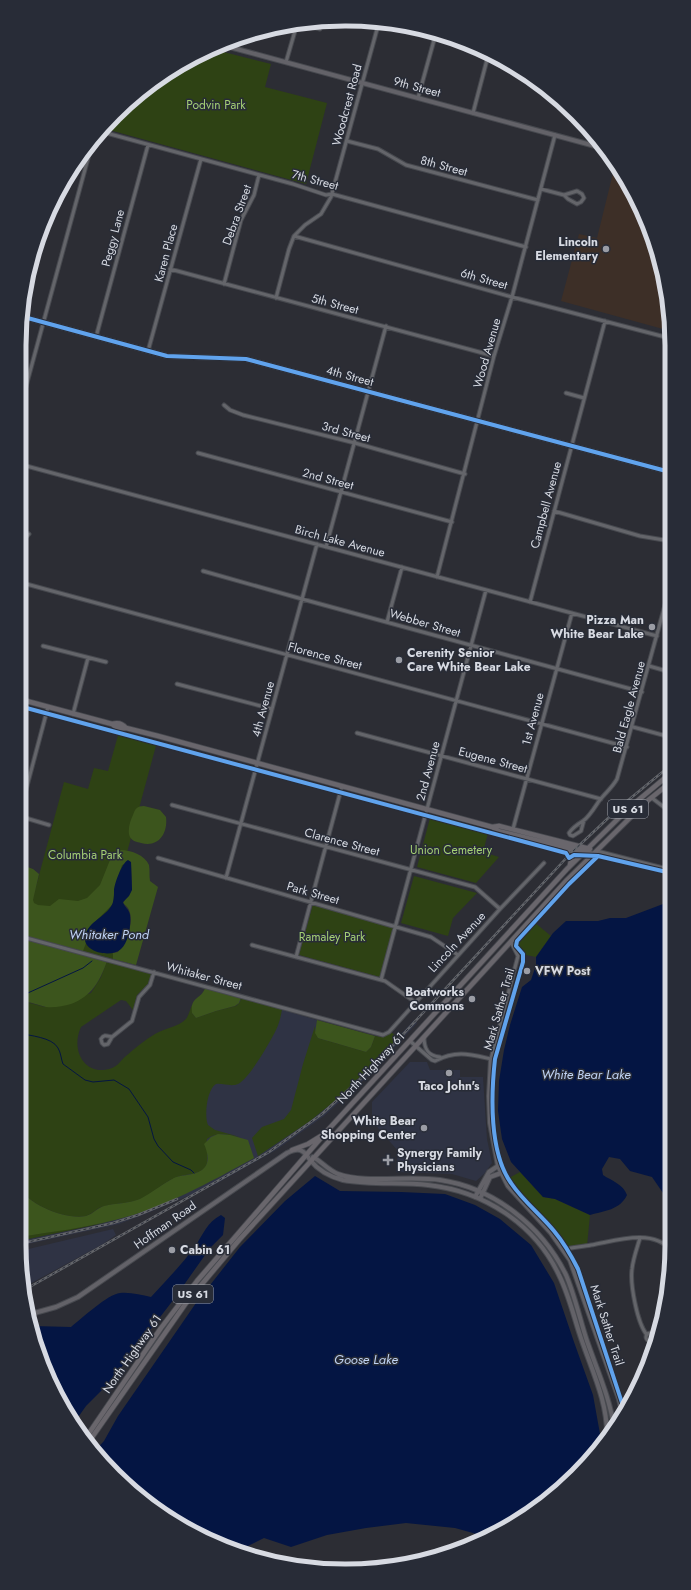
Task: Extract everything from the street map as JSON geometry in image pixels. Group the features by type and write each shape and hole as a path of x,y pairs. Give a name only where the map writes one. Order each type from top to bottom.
{"main road":[{"path":"26,701 112,724 123,724 126,728 492,827 498,831 584,853 595,852"},
{"name":"North Highway 61","path":"88,1434 157,1335 197,1281 327,1131 567,869 630,807 665,778"},
{"name":"North Highway 61","path":"313,1159 566,881 665,787"},
{"path":"492,827 499,826 513,829 595,852"},
{"path":"563,848 572,857 567,869"},
{"path":"292,1150 308,1144 327,1131"},
{"name":"US 61","path":"91,1438 198,1288 239,1240 313,1159"}],"street":[{"path":"315,28 320,29"},
{"name":"Woodcrest Road","path":"294,236 305,225 321,214 332,194 377,28"},
{"path":"286,62 295,30"},
{"path":"418,98 434,39"},
{"name":"9th Street","path":"231,47 595,146"},
{"path":"474,113 487,59"},
{"name":"7th Street","path":"107,133 260,175 326,195 332,194 526,247"},
{"name":"Wood Avenue","path":"437,577 465,474 494,356 526,247 555,135"},
{"name":"8th Street","path":"347,141 378,150 406,165 538,200"},
{"name":"Peggy Lane","path":"96,337 148,144"},
{"path":"26,386 89,156"},
{"name":"Karen Place","path":"148,351 201,159"},
{"name":"Debra Street","path":"224,284 242,220 254,195 260,175"},
{"path":"541,189 564,195 577,204 584,198 582,194 577,191 564,195"},
{"path":"276,298 289,248 294,236"},
{"name":"6th Street","path":"294,236 512,297 665,337"},
{"name":"5th Street","path":"170,269 494,356"},
{"name":"4th Street","path":"28,319 167,356 246,359 665,471"},
{"name":"Campbell Avenue","path":"530,602 605,320"},
{"path":"326,547 386,326"},
{"path":"566,393 584,398"},
{"name":"3rd Street","path":"224,405 230,410 243,415 355,443 465,474"},
{"name":"2nd Street","path":"198,453 452,522"},
{"name":"Birch Lake Avenue","path":"26,466 657,636"},
{"path":"554,511 640,536 665,541"},
{"path":"26,537 29,534"},
{"name":"4th Avenue","path":"226,878 317,544"},
{"path":"387,622 402,567"},
{"name":"Webber Street","path":"203,571 642,692"},
{"name":"Florence Street","path":"26,584 627,747"},
{"name":"2nd Avenue","path":"381,980 486,590"},
{"name":"Bald Eagle Avenue","path":"584,820 579,822 571,830 569,833 570,835 573,836 581,831 584,820 618,780 665,606"},
{"name":"1st Avenue","path":"513,829 572,613"},
{"path":"43,646 106,662"},
{"path":"73,714 88,658"},
{"path":"649,666 665,671"},
{"path":"177,684 272,709"},
{"path":"26,790 48,707"},
{"path":"633,727 665,736"},
{"name":"Eugene Street","path":"357,733 601,799"},
{"path":"296,957 342,786"},
{"path":"652,798 665,808"},
{"name":"Clarence Street","path":"172,805 475,887 500,909"},
{"path":"26,818 50,825"},
{"path":"595,852 665,869"},
{"name":"Park Street","path":"158,858 431,937 458,956"},
{"name":"Lincoln Avenue","path":"385,1034 500,909 544,864"},
{"name":"Whitaker Street","path":"26,938 376,1034 385,1034"},
{"path":"511,942 518,956 491,1059 489,1092 490,1122 498,1166 510,1188 551,1233 570,1260 621,1406"},
{"path":"252,944 381,980 415,1002"},
{"path":"112,1037 132,1021 139,996 149,987 154,972"},
{"path":"424,1036 425,1047 428,1054 432,1056 442,1057 465,1053 491,1059"},
{"path":"410,1041 432,1060 435,1061 442,1057"},
{"path":"292,1150 302,1150 307,1155 332,1171 346,1176 422,1178 450,1182 483,1192 512,1210 543,1239 565,1274 607,1394 612,1420"},
{"name":"Hoffman Road","path":"34,1313 56,1307 78,1297 292,1150"},
{"path":"313,1159 329,1174 343,1180 429,1185 452,1189 477,1198 502,1210 530,1232 547,1253 568,1294 602,1397 607,1428"},
{"path":"477,1198 478,1190 489,1172 498,1166"},
{"path":"477,1198 483,1192 490,1177 501,1173"},
{"path":"563,1250 629,1238 651,1239 661,1242 665,1245"},
{"path":"640,1238 632,1269 633,1289 639,1319 643,1330 647,1335 646,1338 650,1341"},
{"path":"647,1335 650,1333 652,1334"}],"shaded area":[{"path":"613,172 632,204 648,243 659,283 664,325 663,329 561,301 579,234 597,238"},
{"path":"241,997 333,1025 305,1124 374,1063 414,1020 417,1023 367,1077 324,1116 276,1150 214,1185 119,1224 26,1244 26,1240 96,1225 176,1127"},
{"path":"410,1062 427,1062 430,1070 460,1070 460,1077 483,1077 487,1139 492,1163 484,1174 476,1181 452,1174 396,1172 398,1151 372,1121 372,1102"},
{"path":"113,1229 116,1235 103,1244 29,1284 26,1250"}],"green space":[{"name":"Podvin Park","path":"221,51 271,64 265,87 327,103 306,184 110,130 135,105 151,92 186,69"},
{"name":"Columbia Park","path":"119,732 157,742 100,952 113,953 113,959 26,936 26,924 64,782 88,789 94,768 108,771"},
{"path":"144,806 160,810 166,817 164,834 157,841 147,844 136,842 129,835 129,826 135,811 138,807"},
{"name":"Union Cemetery","path":"430,818 488,833 483,852 499,857 476,883 417,867"},
{"path":"121,850 133,852 144,858 149,865 150,881 158,887 136,965 113,959 113,953 118,952 130,927 131,916 129,910 123,903 132,889 131,862 122,865 115,887 113,904 89,928 85,937 86,943 83,951 26,936 26,866 33,869 39,874 33,900 34,903 38,905 50,906 59,899 78,901 87,898 100,885 112,855"},
{"name":"Union Cemetery","path":"414,876 477,893 453,918 448,936 401,923"},
{"name":"Ramaley Park","path":"313,904 394,926 380,977 299,955"},
{"path":"534,922 551,936 536,957 521,954 515,945 515,941"},
{"path":"26,939 107,961 98,981 90,992 78,1001 71,1004 46,1007 26,1002"},
{"path":"107,961 150,973 151,975 148,984 137,995 133,1010 126,1001 121,1000 81,1027 77,1045 79,1053 82,1060 94,1069 102,1070 116,1066 151,1036 183,1022 186,1019 192,1005 192,1013 196,1018 236,1006 240,1002 241,997 282,1009 280,1020 269,1043 259,1060 243,1081 235,1085 216,1084 210,1091 208,1097 206,1116 208,1125 215,1130 240,1137 219,1134 207,1139 207,1160 206,1166 203,1169 196,1173 179,1176 141,1199 102,1207 86,1216 68,1216 48,1210 26,1196 26,1002 45,1007 91,993 101,977"},
{"path":"205,988 241,997 239,1003 235,1006 196,1018 192,1013 193,1004"},
{"path":"317,1020 375,1036 371,1047 366,1052 318,1038 315,1033"},
{"path":"315,1026 318,1038 366,1052 371,1047 375,1036 383,1037 391,1032 398,1038 342,1095 310,1121 258,1156 252,1138 262,1127 284,1119 291,1110"},
{"path":"218,1134 230,1135 248,1140 254,1158 186,1194 151,1209 115,1220 67,1230 26,1236 26,1196 48,1210 68,1216 78,1217 91,1214 104,1206 131,1202 149,1194 174,1178 202,1170 207,1164 208,1158 204,1144 211,1137"},
{"path":"520,1172 543,1197 555,1199 590,1215 587,1246 563,1250 505,1180"},
{"path":"109,1222 26,1240 26,1236"}],"water":[{"name":"Whitaker Pond","path":"128,860 131,862 132,890 123,902 130,915 128,938 124,946 117,952 105,953 93,950 86,942 85,937 87,931 111,907 117,878 123,865"},
{"name":"White Bear Lake","path":"665,903 665,1191 663,1193 652,1177 630,1171 620,1159 609,1157 602,1169 603,1175 620,1185 627,1195 616,1207 590,1215 555,1199 543,1197 511,1162 502,1139 498,1111 499,1081 510,1025 522,987 531,980 536,965 536,957 553,933 566,921 598,921 610,918 626,918"},
{"name":"Goose Lake","path":"315,1176 340,1191 445,1194 475,1205 500,1219 531,1245 554,1283 593,1395 601,1437 599,1439 586,1455 556,1485 540,1498 505,1521 479,1535 455,1528 406,1523 327,1535 291,1547 264,1538 246,1548 223,1540 204,1531 168,1510 151,1498 135,1485 99,1447 104,1441 118,1416 196,1303 240,1247 285,1201"},
{"path":"221,1215 225,1218 223,1235 210,1248 174,1299 110,1382 86,1406 78,1418 50,1367 37,1326 71,1327 102,1302 115,1294 132,1293 151,1297 194,1248 206,1229 216,1218"}],"waterway":[{"path":"26,994 83,968 92,961"},
{"path":"26,1034 46,1039 55,1044 59,1050 63,1064 85,1080 93,1082 114,1080 129,1089 148,1117 154,1139 158,1146 173,1162 191,1170 194,1173"}],"railway":[{"path":"29,1287 269,1152 322,1114 371,1069 570,854 621,806 665,770"},
{"path":"26,1242 113,1223 138,1215 177,1199"}],"cycle path":[{"path":"28,318 167,356 246,359 665,471"},
{"path":"26,708 566,853 569,858 574,855 598,856"},
{"name":"Mark Sather Trail","path":"622,1404 578,1269 558,1236 516,1190 504,1170 495,1140 493,1123 495,1059 523,962 523,954 516,946 517,941 569,884 598,856 665,872"}],"place":[{"name":"Lincoln Elementary","path":"606,249"},
{"name":"Pizza Man White Bear Lake","path":"652,627"},
{"name":"Cerenity Senior Care White Bear Lake","path":"399,660"},
{"name":"VFW Post","path":"527,971"},
{"name":"Boatworks Commons","path":"472,999"},
{"name":"Taco John's","path":"449,1073"},
{"name":"White Bear Shopping Center","path":"424,1128"},
{"name":"Synergy Family Physicians","path":"388,1160"},
{"name":"Cabin 61","path":"172,1250"}]}
